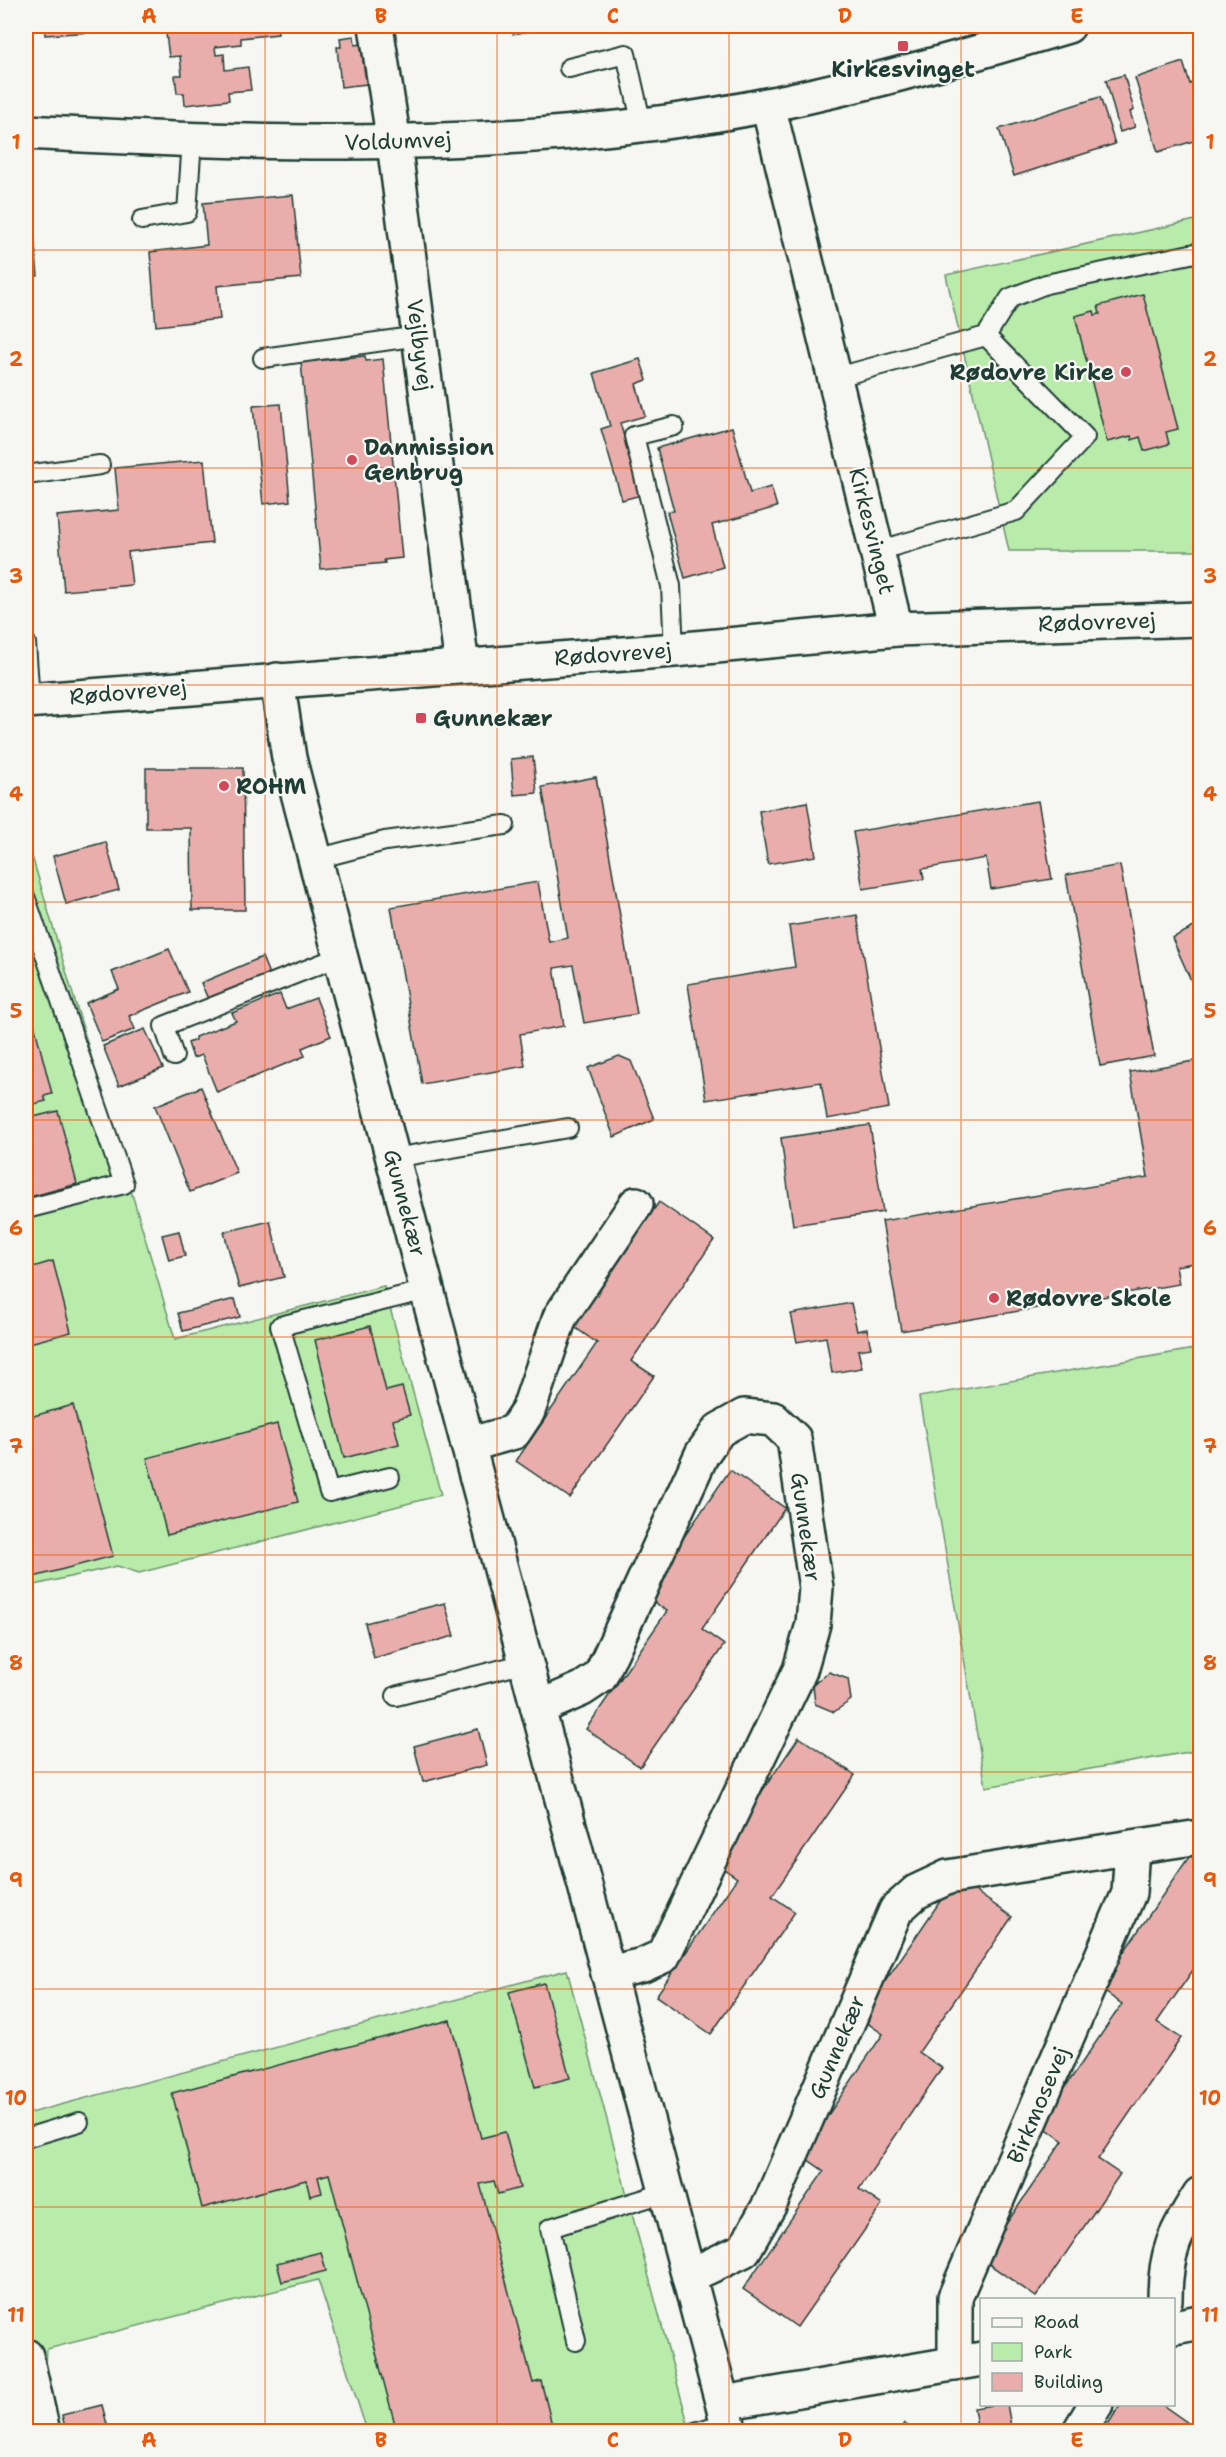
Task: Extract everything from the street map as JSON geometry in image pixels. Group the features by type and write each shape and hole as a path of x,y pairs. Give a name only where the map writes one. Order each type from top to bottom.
{"street":[{"name":"Vejlbyvej","path":"376,26 394,142 462,666"},
{"path":"768,105 927,68 1068,26"},
{"name":"Voldumvej","path":"26,132 192,140 394,142 544,134 642,125 768,105"},
{"name":"Kirkesvinget","path":"768,105 896,629"},
{"name":"Rødovrevej","path":"28,701 674,650 896,629 1200,619"},
{"name":"Gunnekær","path":"277,680 289,758 427,1290 727,2419"},
{"path":"468,1445 514,1432 528,1411 560,1317 636,1204"},
{"name":"Gunnekær","path":"538,1708 582,1689 600,1677 702,1454 719,1430 744,1416 773,1419 794,1439 816,1588 813,1624 800,1670 663,1956 643,1965 608,1973"},
{"path":"1132,1847 1200,1837"},
{"name":"Gunnekær","path":"689,2276 744,2250 770,2204 896,1910 916,1892 948,1877 1132,1847"},
{"name":"Birkmosevej","path":"727,2419 968,2362 955,2297 1129,1893 1132,1847"},
{"path":"1165,2298 1165,2269 1178,2229 1200,2194"},
{"path":"1175,2327 1200,2322"},
{"path":"26,2356 43,2432"},
{"path":"1079,2432 1095,2406"}],"lane":[{"path":"569,68 626,54 642,125"},
{"path":"142,220 187,212 192,140"},
{"path":"834,378 986,336 1010,298 1037,287 1200,252"},
{"path":"263,358 419,336"},
{"path":"877,551 1016,511 1085,437 986,336"},
{"path":"674,426 634,436 671,586 674,650"},
{"path":"26,475 100,465"},
{"path":"26,643 28,701"},
{"path":"316,858 385,841 505,825"},
{"path":"26,899 124,1184 26,1209"},
{"path":"174,1056 164,1026 341,956"},
{"path":"394,1158 568,1128"},
{"path":"390,1477 329,1492 280,1326 427,1290"},
{"path":"396,1696 526,1663"},
{"path":"26,2138 79,2122"},
{"path":"576,2341 550,2228 667,2192"},
{"path":"695,2432 727,2419"}],"green space":[{"path":"1200,219 1200,551 1009,551 946,275"},
{"path":"26,836 175,1339 384,1286 441,1495 139,1573 117,1566 26,1587"},
{"path":"1200,1348 1200,1750 986,1787 919,1397"},
{"path":"567,1970 690,2431 367,2431 318,2280 47,2349 42,2431 26,2432 26,2114"}],"building":[{"path":"44,26 91,26 92,32 45,35"},
{"path":"165,26 277,26 278,34 241,38 241,44 215,47 216,55 224,54 225,70 248,67 251,90 228,92 229,100 185,105 184,93 177,93 175,75 182,75 180,56 169,57"},
{"path":"512,26 549,26 549,28 513,34"},
{"path":"354,36 355,45 361,44 367,84 341,87 337,47 341,47 340,38"},
{"path":"1183,62 1190,84 1198,81 1200,90 1200,104 1197,105 1200,118 1200,139 1158,152 1135,78"},
{"path":"1124,75 1134,110 1130,112 1135,127 1120,132 1106,80"},
{"path":"1100,97 1115,144 1014,176 999,129"},
{"path":"30,193 38,276 26,278 26,194"},
{"path":"293,195 301,278 217,286 220,319 156,326 150,252 207,245 203,203"},
{"name":"Rødovre Kirke","path":"1143,294 1178,429 1166,432 1169,444 1144,451 1140,437 1132,440 1131,436 1107,442 1075,316 1094,311 1095,315 1100,314 1098,306"},
{"name":"Danmission Genbrug","path":"365,356 366,361 383,359 402,558 384,560 385,563 321,569 301,362"},
{"path":"640,359 647,380 636,384 645,416 620,423 641,495 622,500 601,429 610,426 594,373"},
{"path":"281,404 290,501 263,504 253,406"},
{"path":"732,427 750,493 771,487 777,507 712,525 723,567 685,578 667,512 674,511 657,448"},
{"path":"204,460 212,543 128,552 132,585 64,591 57,516 119,510 115,468"},
{"path":"533,757 537,793 514,795 511,759"},
{"path":"146,768 243,768 245,910 192,910 191,828 146,828"},
{"path":"596,777 637,1014 584,1023 573,965 554,968 564,1026 520,1034 525,1066 422,1084 391,907 538,882 549,942 568,938 542,787"},
{"path":"1038,801 1052,879 991,889 986,858 922,869 924,879 863,889 853,832"},
{"path":"807,802 816,856 768,864 759,811"},
{"path":"106,842 119,890 66,904 53,856"},
{"path":"1120,865 1154,1056 1100,1066 1066,875"},
{"path":"857,915 889,1108 827,1119 821,1082 706,1100 688,984 795,967 789,926"},
{"path":"1200,924 1200,984 1194,987 1172,938"},
{"path":"169,949 188,992 129,1016 135,1029 102,1042 86,1003 119,989 112,972"},
{"path":"262,957 269,974 208,999 201,983"},
{"path":"280,994 286,1009 316,998 331,1036 302,1048 305,1056 217,1092 202,1055 193,1058 188,1043 195,1040 195,1037 236,1021 232,1013"},
{"path":"27,997 52,1094 44,1096 46,1101 26,1106"},
{"path":"145,1029 163,1068 119,1086 103,1046"},
{"path":"619,1056 631,1061 654,1119 614,1137 588,1068"},
{"path":"1200,1060 1200,1262 1176,1266 1179,1284 901,1331 882,1221 1148,1177 1130,1072"},
{"path":"201,1087 237,1173 190,1192 155,1106"},
{"path":"26,1108 29,1118 58,1111 77,1184 26,1198"},
{"path":"870,1125 883,1212 793,1225 781,1138"},
{"path":"659,1202 714,1240 631,1361 654,1376 570,1498 516,1461 597,1343 573,1326"},
{"path":"270,1221 284,1277 239,1288 224,1232"},
{"path":"179,1231 185,1256 169,1260 162,1235"},
{"path":"53,1261 71,1332 26,1344 26,1269"},
{"path":"235,1299 240,1317 183,1331 178,1313"},
{"path":"851,1303 857,1331 867,1329 871,1348 858,1350 862,1368 832,1373 826,1337 797,1342 791,1314"},
{"path":"370,1326 386,1391 402,1387 410,1415 393,1420 399,1444 344,1458 315,1340"},
{"path":"73,1405 113,1556 26,1579 26,1418"},
{"path":"277,1424 298,1502 167,1535 147,1458"},
{"path":"730,1470 785,1508 702,1629 724,1645 640,1767 586,1729 667,1611 644,1595"},
{"path":"445,1603 454,1636 374,1658 365,1623"},
{"path":"829,1672 848,1679 851,1700 834,1712 815,1704 813,1684"},
{"path":"478,1729 487,1765 423,1782 414,1746"},
{"path":"799,1737 855,1775 772,1896 795,1912 711,2034 656,1996 737,1878 714,1862"},
{"path":"1195,1848 1200,1852 1200,1960 1157,2022 1181,2038 1098,2159 1120,2174 1036,2297 982,2259 1063,2141 1040,2124 1122,2004 1099,1988"},
{"path":"956,1878 1012,1917 919,2052 942,2068 859,2189 882,2205 797,2327 743,2289 824,2171 801,2155 883,2034 860,2018"},
{"path":"544,1983 570,2078 535,2087 509,1992"},
{"path":"450,2020 481,2138 505,2132 520,2188 498,2194 494,2181 480,2184 533,2383 541,2381 553,2429 546,2432 397,2432 329,2174 318,2177 322,2193 310,2196 306,2180 202,2208 172,2093"},
{"path":"321,2252 326,2271 282,2282 277,2263"},
{"path":"102,2405 109,2432 66,2432 62,2415"},
{"path":"1007,2406 1012,2432 978,2432 974,2408"},
{"path":"1120,2406 1164,2406 1188,2423 1182,2432 1103,2432"},
{"path":"904,2423 916,2432 899,2432"}],"place":[{"name":"Kirkesvinget","path":"903,46"},
{"name":"Rødovre Kirke","path":"1126,372"},
{"name":"Danmission Genbrug","path":"352,460"},
{"name":"Gunnekær","path":"421,718"},
{"name":"ROHM","path":"224,786"},
{"name":"Rødovre Skole","path":"994,1298"}]}
